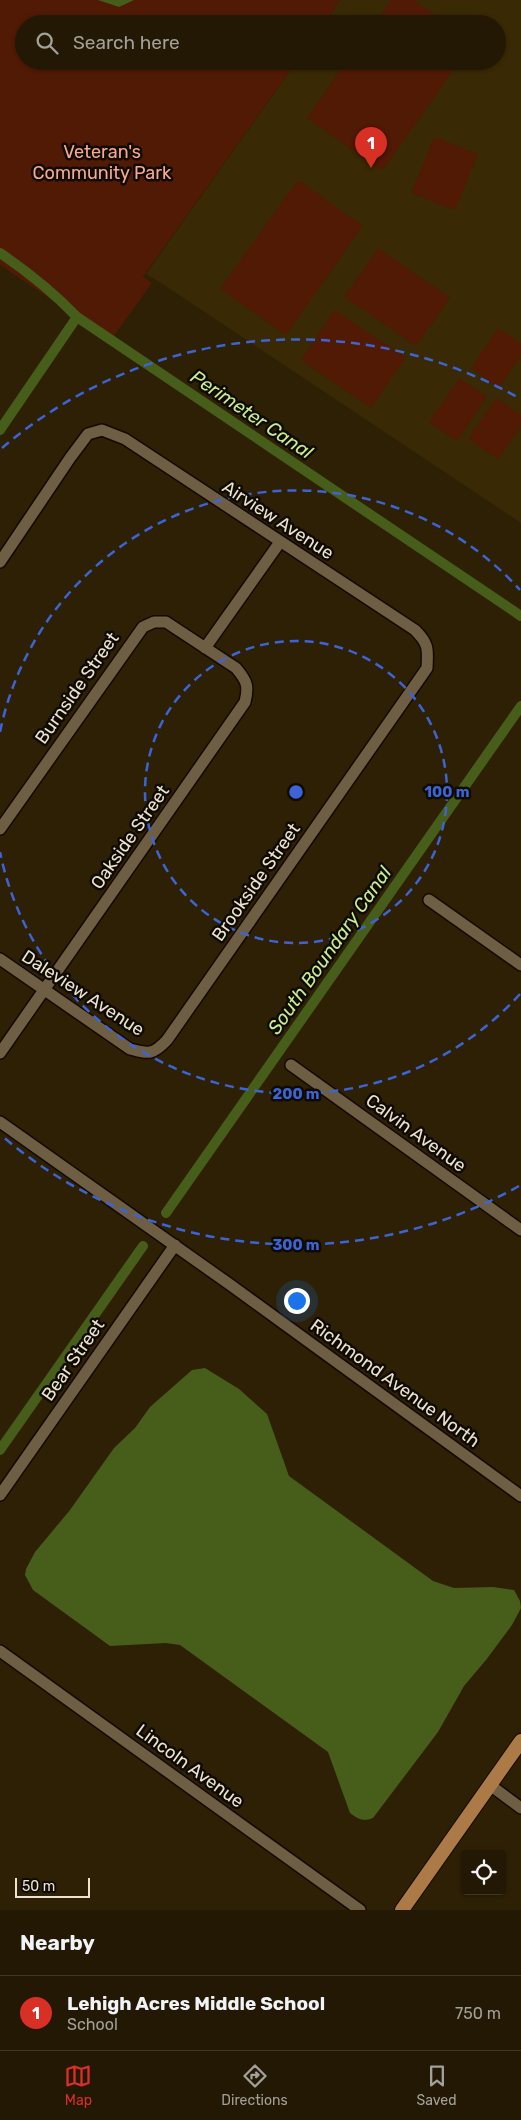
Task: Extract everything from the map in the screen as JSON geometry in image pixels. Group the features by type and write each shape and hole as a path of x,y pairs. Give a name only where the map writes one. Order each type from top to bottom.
{"main road":[{"path":"402,1910 521,1741"}],"street":[{"name":"Airview Avenue","path":"0,562 88,434 102,430 125,439 414,630 423,638 428,648"},
{"path":"206,648 280,542"},
{"name":"Burnside Street","path":"0,829 143,627 154,622 166,622 206,648"},
{"name":"Oakside Street","path":"0,1053 245,702 248,689 244,677 236,668 206,648"},
{"name":"Brookside Street","path":"148,1054 158,1049 167,1040 427,668 428,648"},
{"path":"429,900 521,965"},
{"name":"Daleview Avenue","path":"0,959 130,1049 148,1054"},
{"name":"Calvin Avenue","path":"291,1065 521,1230"},
{"name":"Richmond Avenue North","path":"0,1122 175,1245 521,1496"},
{"name":"Bear Street","path":"0,1495 175,1245"},
{"name":"Lincoln Avenue","path":"0,1650 360,1910"},
{"path":"490,1785 521,1808"}],"shaded area":[{"path":"98,0 134,0 119,7"},
{"path":"340,0 521,0 521,523 146,274 291,70 506,70 506,15 330,15"},
{"path":"205,1368 239,1389 267,1414 289,1476 433,1581 454,1588 493,1587 514,1590 520,1601 521,1608 512,1625 464,1686 438,1732 373,1818 361,1819 350,1813 328,1752 180,1645 166,1643 110,1646 33,1590 25,1575 35,1552 70,1510 114,1448 135,1428 150,1407 192,1370"}],"green space":[{"name":"Veteran's Community Park","path":"0,0 340,0 330,15 15,15 15,70 291,70 143,277 152,283 111,340 0,265"},
{"path":"391,0 414,0 435,15 380,15"},
{"path":"341,70 454,70 382,171 307,118"},
{"path":"434,137 478,154 455,210 411,193"},
{"path":"298,180 363,226 286,335 220,289"},
{"path":"378,248 450,298 416,346 344,297"},
{"path":"335,310 406,358 371,408 301,360"},
{"path":"498,328 521,344 521,355 499,388 471,368"},
{"path":"459,378 487,397 457,441 429,422"},
{"path":"496,398 521,415 521,426 498,459 468,439"}],"waterway":[{"path":"0,253 40,283 77,317"},
{"name":"Perimeter Canal","path":"0,430 77,317 521,616"},
{"name":"South Boundary Canal","path":"166,1213 521,706"},
{"name":"South Boundary Canal","path":"0,1450 143,1246"}],"place":[{"name":"Lehigh Acres Middle School","path":"371,168"}]}
